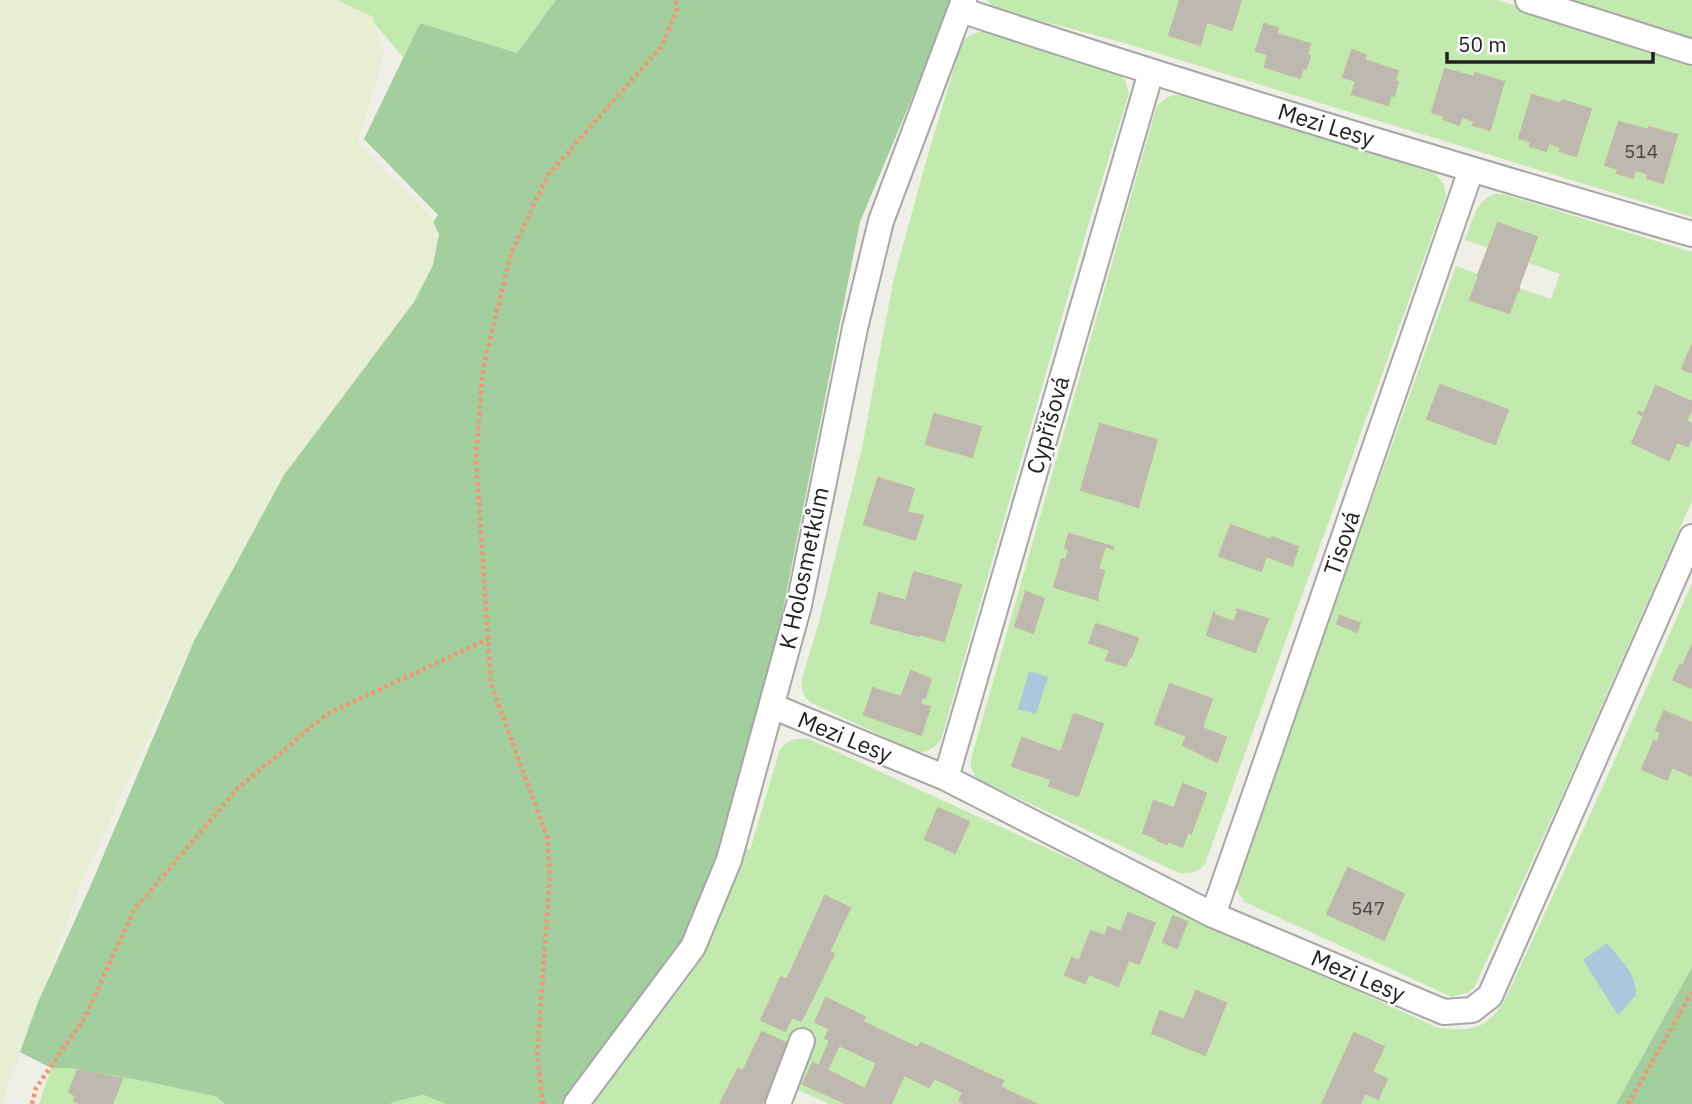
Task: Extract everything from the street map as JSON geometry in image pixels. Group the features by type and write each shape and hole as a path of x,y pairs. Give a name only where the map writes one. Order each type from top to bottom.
{"street":[{"path":"1528,0 1692,52"},
{"name":"Mezi Lesy","path":"963,5 1151,72 1692,234"},
{"name":"K Holosmetkům","path":"576,1104 693,947 729,860 799,605 855,328 881,221 963,5"},
{"name":"Cypřišová","path":"946,778 1151,72"},
{"name":"Tisová","path":"1213,915 1471,170"},
{"name":"Mezi Lesy","path":"772,706 946,778 1213,915 1444,1012 1472,1010 1490,996 1692,537"},
{"path":"779,1104 802,1041"}],"path":[{"path":"543,1104 537,1056 550,873 547,837 491,684 476,458 483,368 511,253 548,175 662,46 677,9 676,0"},
{"path":"32,1104 36,1088 85,1017 134,909 239,788 327,714 488,639"},
{"path":"1628,1104 1692,992"}],"green space":[{"path":"0,0 337,0 373,17 384,55 358,142 430,215 439,234 433,265 414,302 284,475 181,667 82,881 2,1104 0,1104"},
{"path":"337,0 556,0 517,53 420,23 403,57 374,23 373,17"},
{"path":"556,0 953,0 860,222 776,645 729,826 679,946 566,1104 446,1104 424,1095 390,1104 225,1104 217,1097 154,1083 70,1068 51,1068 20,1052 38,1002 90,887 194,641 284,475 414,302 433,265 439,234 433,222 438,215 364,139 420,23 517,53"},
{"path":"986,0 1497,0 1692,60 1692,217 1121,42 996,9"},
{"path":"1563,0 1692,0 1692,41"},
{"path":"987,31 1117,72 1125,80 1129,93 1090,219 941,740 924,752 916,752 810,702 802,689 802,679 820,619 862,448 893,282 925,165 961,44 972,34"},
{"path":"1175,95 1434,173 1444,185 1445,192 1445,200 1205,864 1191,873 1179,873 979,780 972,771 971,762 1157,105"},
{"path":"1495,194 1503,194 1692,252 1692,501 1474,988 1452,997 1245,902 1238,893 1235,882 1456,266 1478,274 1471,300 1508,313 1519,288 1551,299 1560,274 1465,240 1479,207 1483,201"},
{"path":"1692,583 1692,967 1616,1104 829,1104 792,1087 816,1034 799,1026 790,1045 743,1071 737,1069 720,1104 591,1104 676,992 709,940 742,847 750,850 780,749 790,741 801,738 809,739 1438,1028 1467,1029 1483,1024 1504,1002"},
{"path":"1692,967 1692,1104 1616,1104"},
{"path":"51,1068 70,1068 154,1083 217,1097 225,1104 39,1104"},
{"path":"424,1095 446,1104 390,1104 396,1101"}],"water":[{"path":"1029,671 1048,677 1036,714 1018,709"},
{"path":"1607,943 1627,967 1636,987 1636,995 1618,1015 1583,960"}],"building":[{"path":"1180,0 1241,0 1232,30 1207,22 1200,45 1169,35"},
{"path":"1264,24 1278,28 1277,34 1310,44 1307,54 1310,56 1300,78 1265,67 1268,54 1256,51"},
{"path":"1352,50 1366,55 1364,60 1398,71 1394,96 1391,94 1388,105 1352,94 1356,81 1343,77"},
{"path":"1445,69 1474,77 1475,73 1504,82 1490,130 1473,125 1474,121 1462,117 1459,125 1432,112"},
{"path":"1532,95 1591,109 1576,156 1560,151 1561,147 1549,143 1546,151 1530,146 1531,142 1519,138"},
{"path":"1619,122 1677,135 1663,183 1647,178 1648,174 1635,170 1633,178 1617,173 1618,169 1605,165"},
{"path":"1498,223 1537,237 1509,313 1470,300"},
{"path":"1692,345 1692,373 1682,369"},
{"path":"1440,385 1508,410 1495,444 1427,419"},
{"path":"1656,386 1692,402 1686,421 1692,424 1692,436 1688,446 1677,442 1669,460 1632,443 1644,416 1638,413 1644,414"},
{"path":"934,414 981,427 972,457 926,444"},
{"path":"1100,424 1157,440 1138,507 1081,490"},
{"path":"878,478 914,489 907,512 923,516 915,540 864,524"},
{"path":"1231,525 1298,547 1292,566 1266,556 1261,571 1219,556"},
{"path":"1069,534 1113,547 1105,546 1098,569 1104,571 1098,600 1054,587 1062,559 1066,560 1069,549 1065,548"},
{"path":"914,572 961,585 944,641 871,623 879,593 906,601"},
{"path":"1026,592 1044,599 1033,633 1015,626"},
{"path":"1236,609 1268,619 1255,652 1207,635 1214,613 1234,622 1238,611"},
{"path":"1340,616 1360,623 1357,632 1337,624"},
{"path":"1096,624 1138,638 1126,666 1106,660 1110,650 1089,643"},
{"path":"1692,645 1692,688 1673,680 1680,665 1683,666"},
{"path":"911,671 931,679 925,698 922,698 920,704 930,707 921,735 864,715 873,688 901,697"},
{"path":"1170,684 1212,699 1202,728 1226,737 1217,762 1183,745 1187,736 1155,724"},
{"path":"1664,711 1692,723 1692,776 1672,767 1667,780 1642,769 1654,741 1657,743 1661,733 1656,730"},
{"path":"1074,714 1103,724 1078,796 1049,786 1051,779 1012,766 1022,738 1061,752"},
{"path":"1183,784 1206,793 1197,817 1174,809"},
{"path":"1154,801 1197,817 1191,834 1188,832 1182,847 1167,841 1167,844 1143,833"},
{"path":"938,808 969,822 955,853 925,839"},
{"path":"1348,868 1404,894 1384,940 1327,914"},
{"path":"825,896 850,908 829,952 834,954 801,1021 792,1017 785,1031 761,1020 781,977 787,980"},
{"path":"1128,913 1155,923 1139,964 1129,960 1118,986 1089,974 1085,983 1065,975 1072,958 1079,961 1091,931 1105,936 1108,927 1121,932"},
{"path":"1173,916 1187,922 1177,948 1163,942"},
{"path":"1196,991 1226,1003 1205,1055 1152,1033 1160,1011 1184,1020"},
{"path":"826,998 865,1017 863,1022 890,1035 877,1063 839,1045 827,1070 865,1089 858,1104 847,1104 803,1084 813,1063 819,1066 830,1041 825,1038 830,1029 815,1022"},
{"path":"762,1032 790,1045 762,1104 720,1104 738,1069 743,1071"},
{"path":"1354,1033 1384,1047 1372,1072 1387,1079 1378,1099 1365,1093 1360,1104 1322,1104"},
{"path":"890,1035 918,1048 921,1043 960,1061 949,1085 934,1078 929,1087 904,1075 891,1104 858,1104"},
{"path":"960,1061 1003,1081 1000,1087 1036,1104 965,1104 959,1101 963,1092 949,1085"},
{"path":"78,1070 122,1079 112,1104 81,1104 74,1101 76,1096 69,1092"}]}
